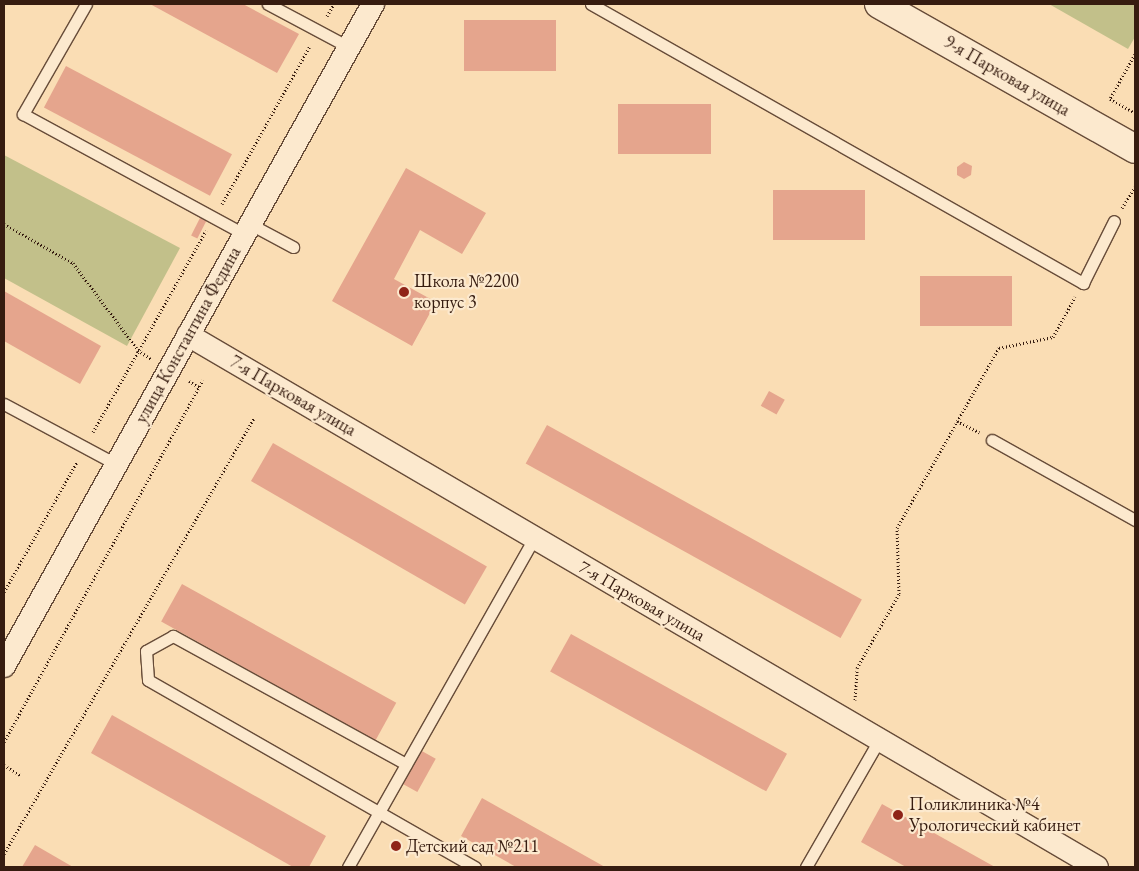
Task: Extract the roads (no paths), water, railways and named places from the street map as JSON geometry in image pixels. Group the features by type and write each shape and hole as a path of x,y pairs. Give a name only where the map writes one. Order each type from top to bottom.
{"main road":[{"name":"9-я Парковая улица","path":"879,4 1135,149"}],"street":[{"name":"улица Константина Федина","path":"4,666 373,4"},
{"name":"7-я Парковая улица","path":"188,335 1097,867"}],"lane":[{"path":"86,4 24,114 214,218 293,247"},
{"path":"268,4 349,47"},
{"path":"591,4 1083,283 1114,221"},
{"path":"4,404 116,464"},
{"path":"992,440 1135,520"},
{"path":"348,867 534,538"},
{"path":"406,764 173,636 146,651 148,680 475,867"},
{"path":"806,867 879,740"}],"place":[{"name":"Школа №2200 корпус 3","path":"404,292"},
{"name":"Поликлиника №4 Урологический кабинет","path":"898,815"},
{"name":"Детский сад №211","path":"396,846"}]}
